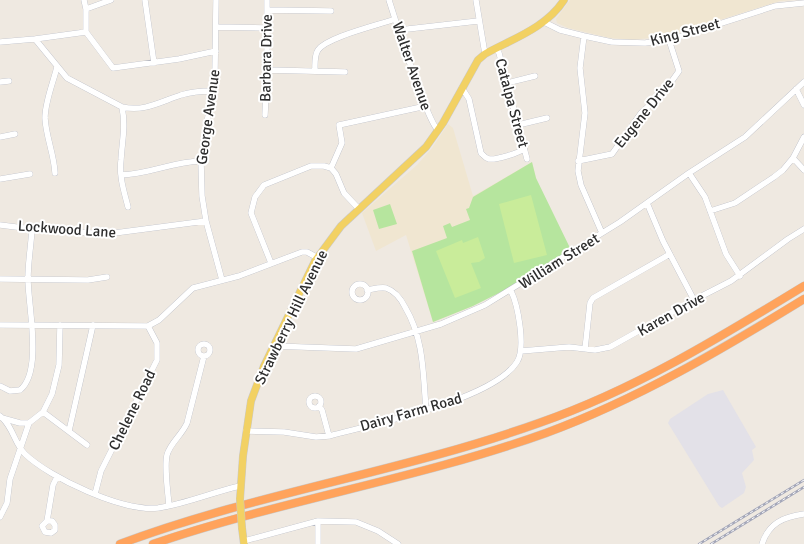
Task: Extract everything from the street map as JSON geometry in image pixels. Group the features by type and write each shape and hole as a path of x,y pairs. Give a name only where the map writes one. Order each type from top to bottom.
{"highway":[{"path":"120,544 191,520 477,443 553,418 615,393 669,366 804,286"},
{"path":"153,544 221,523 480,454 557,429 613,406 668,379 703,360 804,299"}],"main road":[{"name":"Strawberry Hill Avenue","path":"244,542 240,486 246,431 255,389 274,346 318,258 341,226 416,158 438,130 472,68 485,54 544,22 564,0"}],"street":[{"path":"84,0 86,9 86,32 113,68 154,63 216,51"},
{"path":"86,9 111,0"},
{"path":"145,0 154,63"},
{"name":"George Avenue","path":"216,0 215,72 201,161 202,196 206,221 222,280"},
{"name":"Barbara Drive","path":"265,115 267,70 267,0"},
{"name":"Walter Avenue","path":"388,0 434,127 438,130"},
{"path":"476,0 478,21 485,54"},
{"name":"King Street","path":"544,22 560,30 584,36 612,42 633,44 669,40 775,6 804,3"},
{"path":"266,10 332,11"},
{"path":"315,72 316,54 320,48 350,34 395,20"},
{"path":"399,30 478,21"},
{"path":"216,27 266,28"},
{"path":"0,42 86,32"},
{"path":"584,36 580,68 585,113 578,162 581,185 602,233"},
{"path":"35,39 67,78 76,84 131,110 150,108 182,95 212,91"},
{"name":"Eugene Drive","path":"578,162 612,154 641,113 664,92 678,71 669,40"},
{"name":"Catalpa Street","path":"496,48 499,53 527,159"},
{"path":"55,173 54,159 46,127 45,116 57,67"},
{"path":"267,70 345,72"},
{"path":"507,84 535,76"},
{"path":"0,82 9,81"},
{"name":"William Street","path":"274,346 356,349 416,332 463,315 511,291 602,233 689,173 745,137 804,82"},
{"path":"462,88 469,99 481,153 485,157 490,159 519,152 524,149"},
{"path":"796,89 804,105"},
{"path":"331,168 342,143 339,125 426,106"},
{"path":"122,107 125,129 120,162 121,176 128,207"},
{"path":"518,125 547,118"},
{"path":"0,137 15,134"},
{"path":"710,211 735,203 783,170 793,158 804,137"},
{"path":"793,158 804,170"},
{"path":"121,176 139,175 176,164 201,161"},
{"path":"271,263 251,213 252,205 259,190 264,185 311,166 318,165 331,168 338,177 344,193 359,209"},
{"path":"689,173 704,197 726,254 740,276"},
{"path":"0,179 30,174"},
{"path":"647,203 670,254 694,300"},
{"name":"Lockwood Lane","path":"0,225 32,229 117,234 206,221"},
{"path":"0,386 15,392 24,387 28,379 32,359 32,325 28,279 32,229"},
{"name":"Karen Drive","path":"521,351 570,347 595,350 610,347 740,276 788,239 804,229"},
{"path":"0,325 148,326 159,320 193,288 239,276 302,252 310,253 318,258"},
{"path":"585,348 590,303 593,298 670,254"},
{"path":"0,279 88,280 107,277"},
{"path":"367,290 386,288 394,292 411,317 421,347 424,364 426,409"},
{"path":"511,291 515,300 521,351"},
{"path":"1,513 7,504 10,479 29,423 43,412 52,394 57,379 60,325"},
{"path":"69,431 92,326"},
{"name":"Chelene Road","path":"95,494 101,471 157,360 157,343 148,326"},
{"name":"Dairy Farm Road","path":"246,431 284,432 316,437 329,436 463,399 486,387 511,370 518,361 521,351"},
{"path":"169,506 166,467 167,455 171,447 183,432 187,423 204,356"},
{"path":"319,406 322,410 329,436"},
{"path":"43,412 87,445"},
{"path":"1,417 20,423 29,423"},
{"path":"1,417 9,427 25,454 57,477 95,494 119,502 145,508 169,506 240,486"},
{"path":"47,521 53,485 57,477"},
{"path":"762,544 766,533 772,526 781,520 804,514"},
{"path":"244,542 318,521 356,522 378,531 398,544"},
{"path":"318,521 318,544"}],"shaded area":[{"path":"570,0 794,0 780,1 669,36 631,40 610,38 568,28 557,23 556,19"},
{"path":"448,124 453,128 473,196 532,162 536,178 473,306 433,322 406,235 376,251 362,213 417,165 432,148"},
{"path":"723,390 756,447 752,450 754,460 742,473 746,487 744,493 722,508 719,506 668,423 670,419 708,394"}],"green space":[{"path":"532,162 536,178 571,250 511,287 473,306 433,322 412,251 447,238 443,226 450,223 452,227 470,220 466,209 469,208 473,197"},
{"path":"531,195 547,255 514,263 499,204"},
{"path":"390,204 397,224 379,229 373,210"},
{"path":"478,237 485,258 479,262 471,263 481,288 455,298 436,251 462,240 463,243"}],"railway":[{"path":"699,544 804,480"},
{"path":"711,544 804,487"}]}
